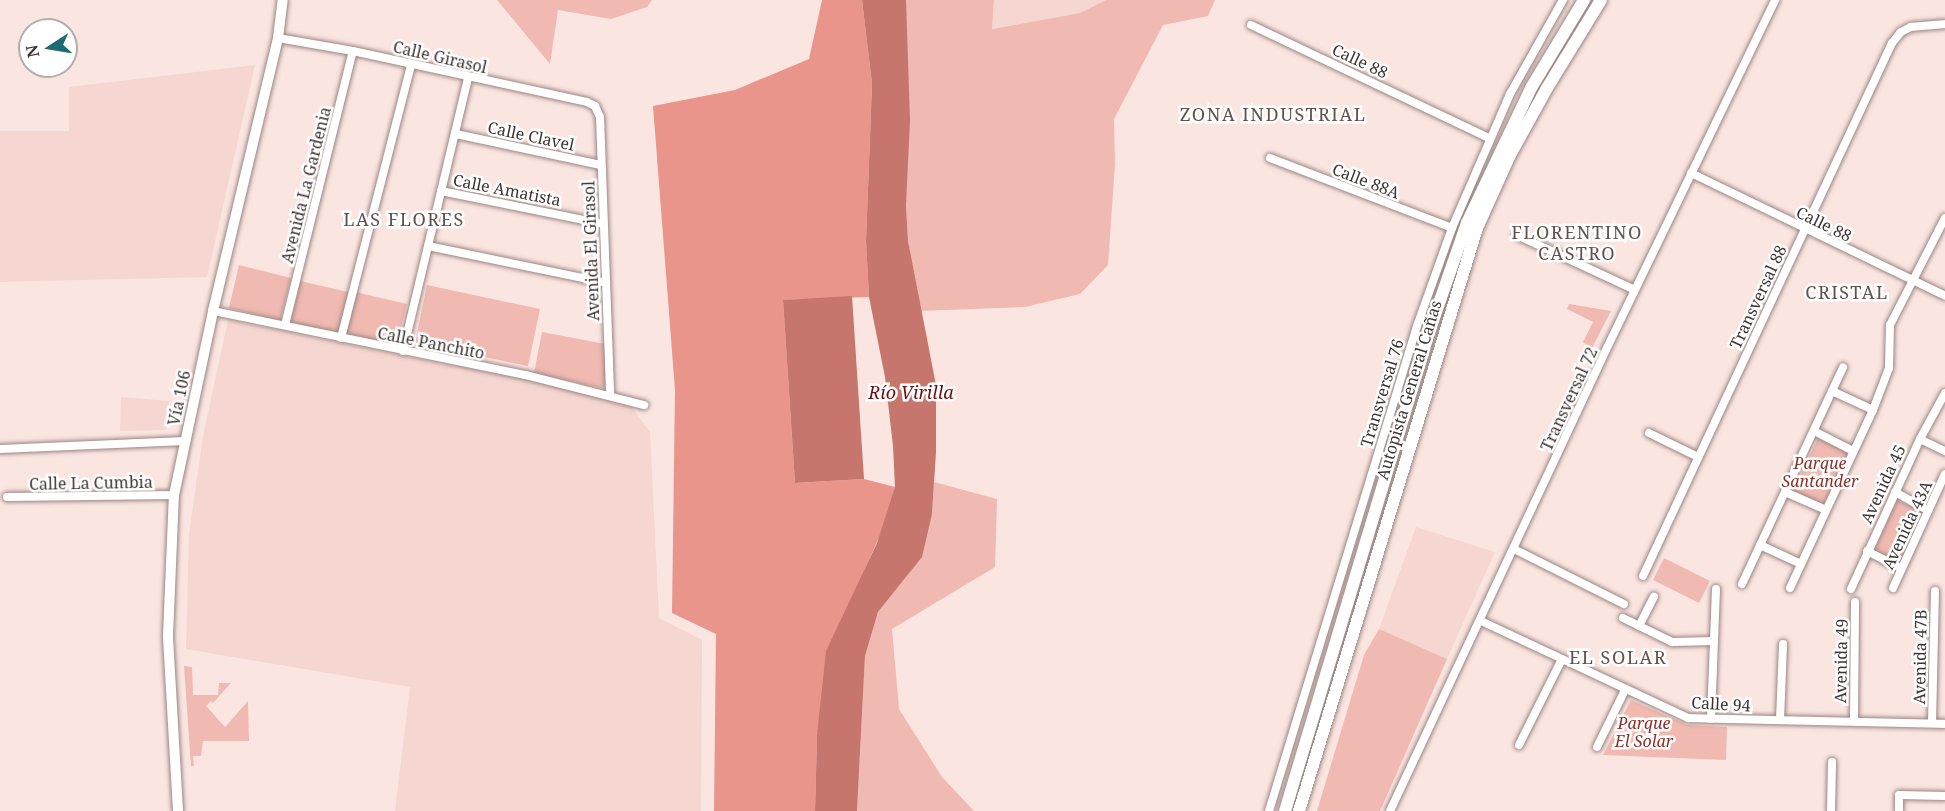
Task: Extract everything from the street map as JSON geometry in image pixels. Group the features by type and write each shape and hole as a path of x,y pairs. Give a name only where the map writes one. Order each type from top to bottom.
{"highway":[{"name":"Autopista General Cañas","path":"1285,811 1429,332 1467,223 1531,88 1584,0"},
{"name":"Autopista General Cañas","path":"1299,811 1477,228 1520,136 1601,0"}],"main road":[{"name":"Vía 106","path":"178,811 168,636 174,495 213,311 278,38 283,0"}],"street":[{"name":"Transversal 76","path":"1269,811 1417,326 1452,228 1510,94 1563,0"},
{"name":"Transversal 72","path":"1393,810 1635,291 1775,0"},
{"name":"Transversal 88","path":"1643,576 1892,43 1901,32 1911,27 1945,24"},
{"name":"Calle 88","path":"1251,25 1490,138"},
{"name":"Calle Girasol","path":"278,38 353,51 468,78 587,102 595,106"},
{"name":"Avenida La Gardenia","path":"285,325 353,51"},
{"path":"341,338 411,65"},
{"path":"403,351 468,78"},
{"name":"Avenida El Girasol","path":"595,106 600,117 610,396"},
{"name":"Calle Clavel","path":"456,134 601,165"},
{"name":"Calle 88A","path":"1270,159 1452,228"},
{"name":"Calle 88","path":"1692,173 1945,296"},
{"name":"Calle Amatista","path":"441,191 603,224"},
{"path":"1790,588 1824,510 1873,410 1889,368 1890,325 1945,218"},
{"path":"1517,235 1635,291"},
{"path":"428,246 606,283"},
{"name":"Calle Panchito","path":"213,311 526,375 644,405"},
{"path":"1742,584 1844,367"},
{"path":"1832,391 1873,410"},
{"name":"Avenida 45","path":"1851,589 1920,439 1945,393"},
{"path":"1814,430 1853,451"},
{"path":"1650,433 1698,457"},
{"path":"1920,439 1945,452"},
{"path":"0,449 185,441"},
{"name":"Avenida 43A","path":"1893,588 1945,474"},
{"path":"1785,492 1824,510"},
{"path":"1895,492 1928,510"},
{"name":"Calle La Cumbia","path":"7,497 174,495"},
{"path":"1760,545 1801,564"},
{"path":"1514,549 1624,604"},
{"path":"1867,551 1901,568"},
{"path":"1711,719 1716,589"},
{"name":"Avenida 47B","path":"1932,723 1935,591"},
{"path":"1640,626 1654,597"},
{"name":"Avenida 49","path":"1854,721 1856,602"},
{"path":"1623,618 1672,642 1714,641"},
{"name":"Calle 94","path":"1481,621 1624,690 1688,718 1945,724"},
{"path":"1780,720 1783,644"},
{"path":"1519,745 1562,659"},
{"path":"1598,747 1624,690"},
{"path":"1831,811 1832,762"},
{"path":"1899,811 1899,795 1945,796"}],"shaded area":[{"path":"822,0 862,0 872,84 866,241 869,297 783,300 795,483 864,479 895,487 887,519 865,569 817,735 815,811 714,811 716,634 672,613 675,390 653,106 735,90 809,59"},
{"path":"994,0 1106,0 1080,13 992,29"},
{"path":"255,65 207,277 0,282 0,131 69,131 69,87"},
{"path":"228,320 449,365 528,378 630,405 650,432 659,618 702,640 701,811 395,811 410,687 186,649 189,535 203,436"},
{"path":"121,397 169,401 166,430 120,431"},
{"path":"1416,527 1495,552 1447,659 1379,629"}],"green space":[{"path":"497,0 652,0 647,7 611,19 558,10 550,64"},
{"path":"906,0 994,0 992,29 1080,13 1106,0 1215,0 1208,16 1163,25 1114,119 1115,164 1108,265 1080,294 1025,307 919,311 908,241 906,205"},
{"path":"239,265 291,278 280,321 229,308"},
{"path":"296,280 348,292 338,335 286,323"},
{"path":"427,285 540,309 528,366 415,343"},
{"path":"355,292 407,304 396,347 345,335"},
{"path":"1569,304 1611,311 1592,348 1583,342 1593,322 1567,309"},
{"path":"542,332 605,344 605,386 601,388 534,373"},
{"name":"Parque Santander","path":"1818,438 1848,452 1823,506 1793,492"},
{"path":"934,482 997,499 995,567 892,629 899,709 942,777 974,811 857,811 865,656 878,612 907,576 932,514"},
{"path":"1897,500 1923,512 1900,564 1874,551"},
{"path":"1664,558 1710,581 1699,603 1653,580"},
{"path":"1379,629 1447,659 1380,811 1317,811 1364,655"},
{"path":"184,666 192,667 193,695 218,695 219,683 231,683 213,703 211,701 206,706 225,727 248,701 249,741 203,741 201,756 193,756 194,766 191,766"},
{"name":"Parque El Solar","path":"1631,700 1688,725 1727,727 1726,760 1603,755"}],"water":[{"name":"Río Virilla","path":"862,0 906,0 910,120 906,205 908,241 936,385 936,452 932,514 922,557 878,612 865,656 857,811 815,811 817,735 826,651 877,543 895,487 885,377 869,297 866,241 872,84"},
{"path":"852,296 864,479 795,483 783,300"}],"district":[{"name":"ZONA INDUSTRIAL","path":"1273,114"},
{"name":"LAS FLORES","path":"404,219"},
{"name":"FLORENTINO CASTRO","path":"1577,243"},
{"name":"CRISTAL","path":"1847,292"},
{"name":"EL SOLAR","path":"1618,657"}]}
